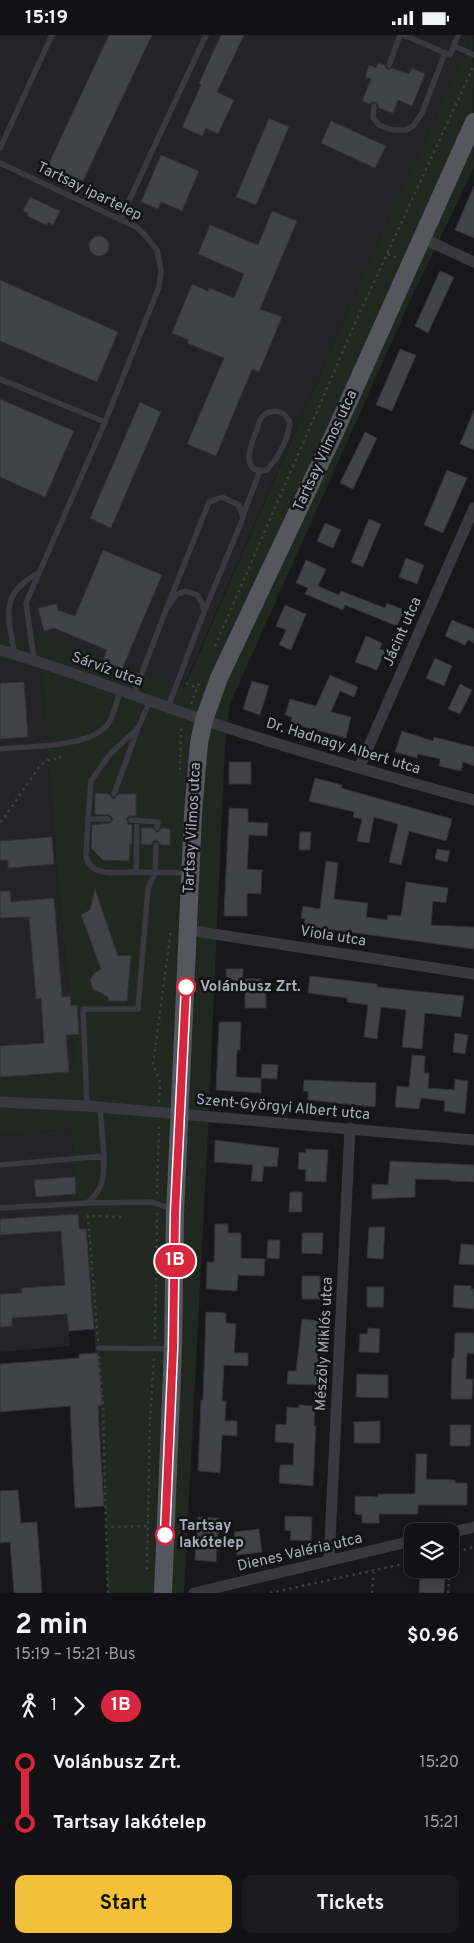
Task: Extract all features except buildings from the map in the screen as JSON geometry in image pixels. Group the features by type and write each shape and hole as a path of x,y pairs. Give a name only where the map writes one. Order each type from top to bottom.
{"main road":[{"name":"Tartsay Vilmos utca","path":"163,1593 180,1114 180,930 190,873 199,743 204,720 219,678 335,433 474,122"}],"street":[{"path":"422,238 474,262"},
{"name":"Jácint utca","path":"359,768 474,508"},
{"name":"Sárvíz utca","path":"0,650 34,660 204,720"},
{"name":"Dr. Hadnagy Albert utca","path":"204,720 359,768 474,800"},
{"name":"Viola utca","path":"180,930 474,974"},
{"name":"Szent-Györgyi Albert utca","path":"0,1102 100,1107 474,1140"},
{"name":"Mészöly Miklós utca","path":"329,1561 350,1129"},
{"path":"459,1531 474,1527"},
{"name":"Dienes Valéria utca","path":"194,1593 404,1543"}],"lane":[{"path":"0,148 52,35"},
{"path":"120,220 206,35"},
{"path":"389,65 402,35 450,55 458,35"},
{"path":"454,46 474,55"},
{"path":"374,106 373,117 380,125 400,131 413,125 422,113 445,53"},
{"name":"Tartsay ipartelep","path":"0,163 136,227 151,241 160,259 161,278 144,326 105,422 26,603 34,660"},
{"path":"0,379 105,422"},
{"path":"277,411 284,414 290,422 289,431 277,458 267,470 260,471 256,470 248,459 249,449 262,417 270,412 277,411"},
{"path":"168,707 204,612 244,518 243,515 260,471"},
{"path":"133,696 209,502 222,497 239,505 243,515"},
{"path":"15,655 6,614 11,593 22,580 39,573"},
{"path":"166,610 176,595 185,591 197,595 202,603 204,612"},
{"path":"0,749 87,739 101,731 111,720 120,691"},
{"path":"114,794 138,727 150,701"},
{"path":"138,727 110,754 91,781 86,857 90,866 100,872 190,873"},
{"path":"88,819 108,819"},
{"path":"136,872 134,820 158,822 157,828"},
{"path":"87,1106 83,1009 138,1009 148,888 155,873 156,845"},
{"path":"87,1203 98,1194 104,1174 100,1107"},
{"path":"0,1165 104,1156"},
{"path":"0,1208 87,1203 157,1203 169,1207 175,1214"},
{"path":"99,1348 173,1349"}],"path":[{"path":"213,652 357,319 474,65"},
{"path":"180,776 181,731 201,679"},
{"path":"0,821 2,821 39,767 48,760 60,757 62,743"},
{"path":"147,1574 160,1113 160,1082 153,1064 180,930"},
{"path":"108,1593 103,1405 88,1217 121,1217"},
{"path":"106,1527 148,1526"},
{"path":"459,1551 474,1547"},
{"path":"270,1593 404,1564"},
{"path":"372,1593 374,1572"},
{"path":"448,1593 449,1578"},
{"path":"300,1587 300,1593"}],"shaded area":[{"path":"0,35 473,35 361,280 183,688 46,635 9,640 0,637"},
{"path":"473,35 474,168 410,301 230,704 225,744 208,1132 184,1593 108,1593 106,1524 94,1329 86,1229 78,1211 71,1129 0,1135 0,1074 76,1068 57,874 42,670 0,659 0,637 9,640 46,635 184,688 361,280"},
{"path":"0,659 42,670 57,874 76,1068 0,1074"},
{"path":"71,1129 78,1211 86,1229 94,1329 69,1331 70,1346 0,1352 0,1135"}],"bus line":[{"name":"1B","path":"165,1535 173,1349 175,1214 186,987"}],"place":[{"name":"Volánbusz Zrt.","path":"186,987"},
{"name":"Tartsay lakótelep","path":"165,1535"}]}
